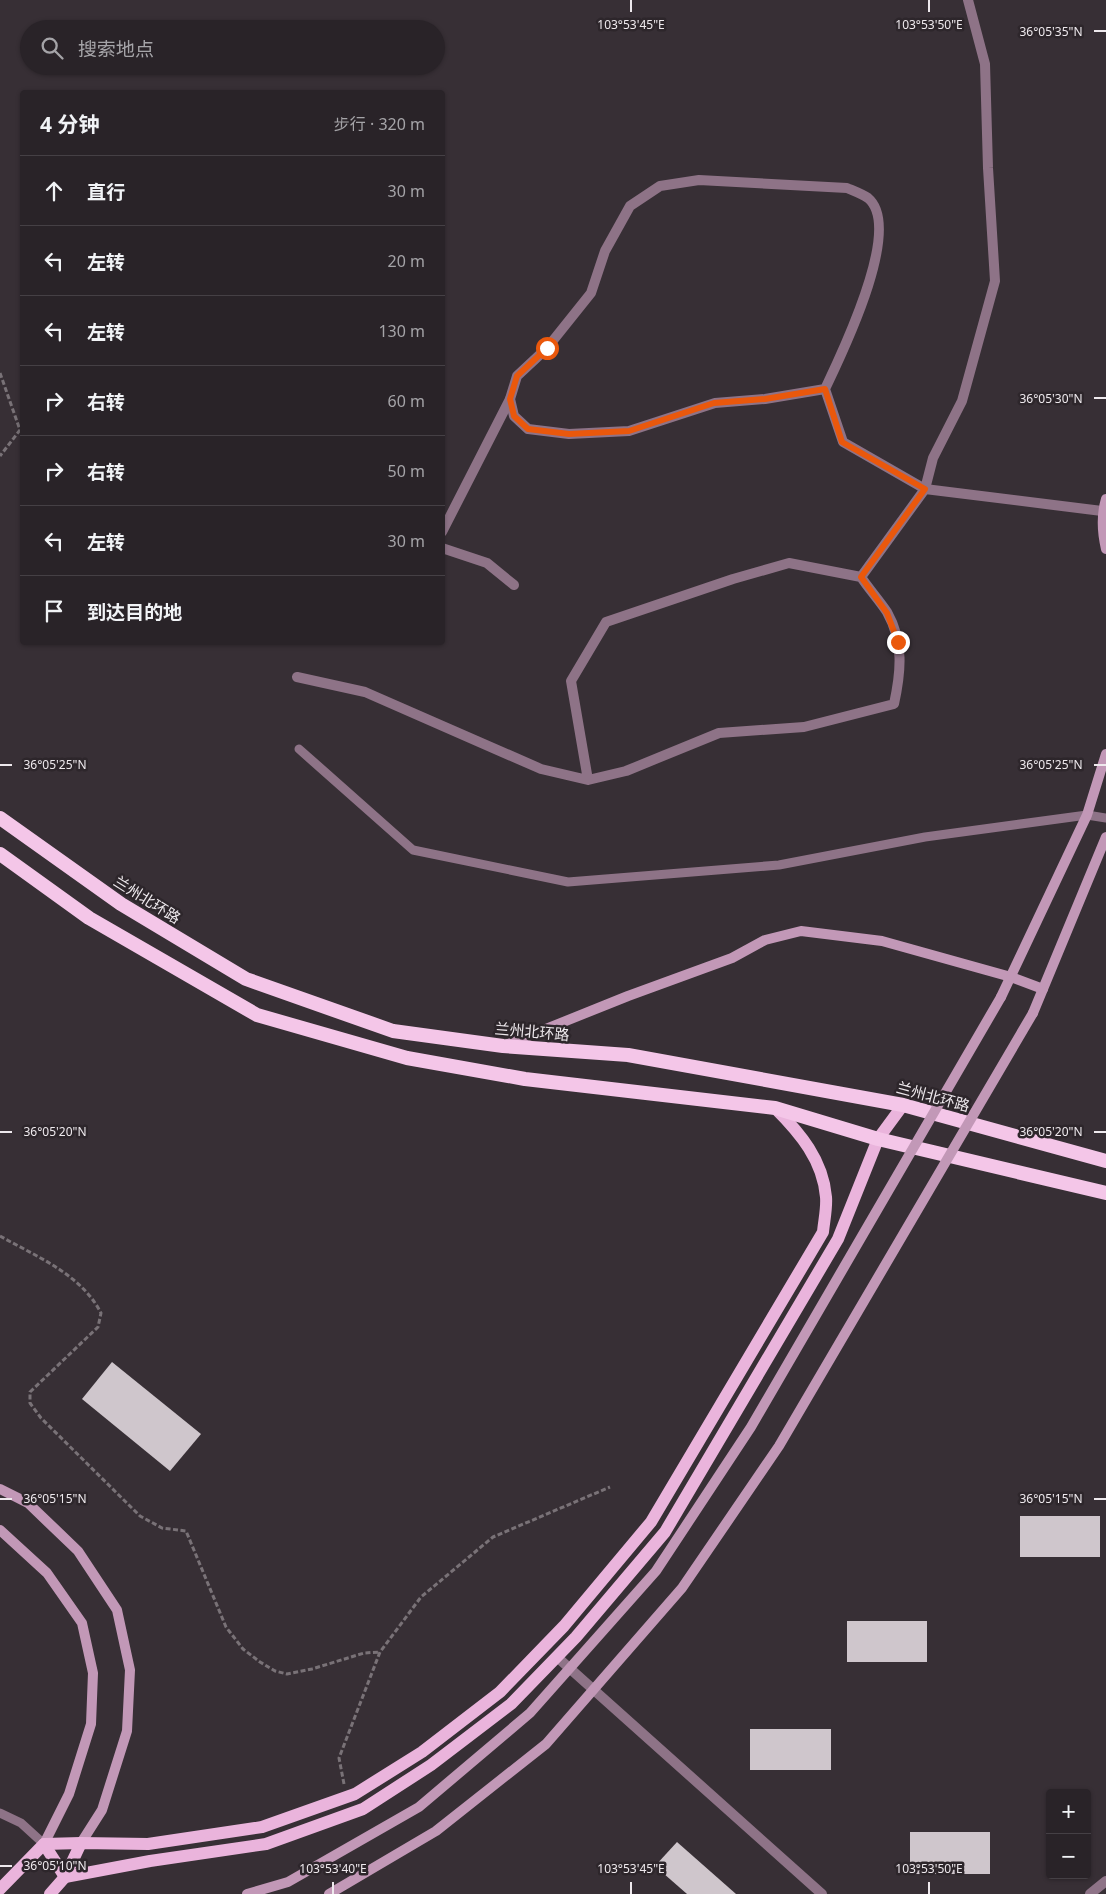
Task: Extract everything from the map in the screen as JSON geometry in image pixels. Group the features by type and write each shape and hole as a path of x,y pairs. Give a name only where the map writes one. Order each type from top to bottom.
{"highway":[{"name":"兰州北环路","path":"0,818 121,904 246,979 393,1031 503,1046 628,1055 903,1105 1106,1162"},
{"path":"3,856 89,918 257,1015 407,1058 516,1078 775,1108 878,1139 1106,1194"}],"main road":[{"path":"1106,498 1102,511 1102,533 1106,550"},
{"path":"247,1894 288,1882 419,1807 530,1713 656,1571 750,1427 1001,997 1087,816 1106,754"},
{"path":"329,1894 436,1831 546,1744 682,1588 779,1446 1033,1013 1106,836"},
{"path":"503,1046 628,996 732,958 765,940 801,931 882,941 1011,977 1043,989"},
{"path":"65,1877 150,1861 266,1844 363,1809 431,1765 511,1704 556,1657 665,1532 838,1240 878,1139 903,1105"},
{"path":"44,1844 80,1842 148,1844 262,1828 355,1794 422,1752 500,1692 564,1626 651,1522 824,1232 826,1198 818,1163 800,1133 775,1108"},
{"path":"0,1489 28,1503 78,1551 117,1610 130,1670 128,1731 102,1810 80,1842 65,1877 50,1894"},
{"path":"0,1530 48,1573 82,1623 93,1673 91,1724 68,1794 44,1844 0,1889"},
{"path":"44,1844 65,1877"}],"street":[{"path":"861,577 925,489 933,458 962,401 995,281 988,168 985,64 968,0"},
{"path":"445,526 510,399 517,376 547,348 591,294 605,251 630,206 660,186 699,180 848,188 869,199 878,217 878,251 858,319 825,389 842,442 925,489 1102,511"},
{"path":"510,399 514,416 528,429 569,434 629,431 714,403 765,399 825,389"},
{"path":"445,549 487,563 514,585"},
{"path":"297,677 365,692 541,770 588,780 626,770 720,733 804,727 894,704 901,673 898,642 887,613 861,577 789,563 733,579 606,622 571,681 588,780"},
{"path":"556,1657 822,1894"},
{"path":"1090,1894 1106,1881"}],"lane":[{"path":"299,749 413,850 568,882 779,865 926,837 1087,816 1106,818"},
{"path":"0,1813 21,1823 44,1844"}],"path":[{"path":"0,373 20,430 0,456"},
{"path":"0,1236 59,1268 95,1301 101,1313 98,1327 30,1392 30,1403 41,1418 140,1516 162,1528 186,1531 226,1627 243,1649 275,1671 287,1674 312,1669 364,1653 380,1652"},
{"path":"355,1794 342,1783 339,1758 380,1652 421,1597 493,1537 610,1487"}],"building":[{"path":"112,1362 201,1434 170,1471 82,1399"},
{"path":"1020,1516 1100,1516 1100,1557 1020,1557"},
{"path":"847,1621 927,1621 927,1662 847,1662"},
{"path":"750,1729 831,1729 831,1770 750,1770"},
{"path":"910,1832 990,1832 990,1874 910,1874"},
{"path":"677,1842 736,1894 687,1894 655,1866"}],"route":[{"path":"547,348 517,376 510,399 514,416 528,429 569,434 629,431 714,403 765,399 825,389 842,442 925,489 861,577 887,613 898,642"}]}
